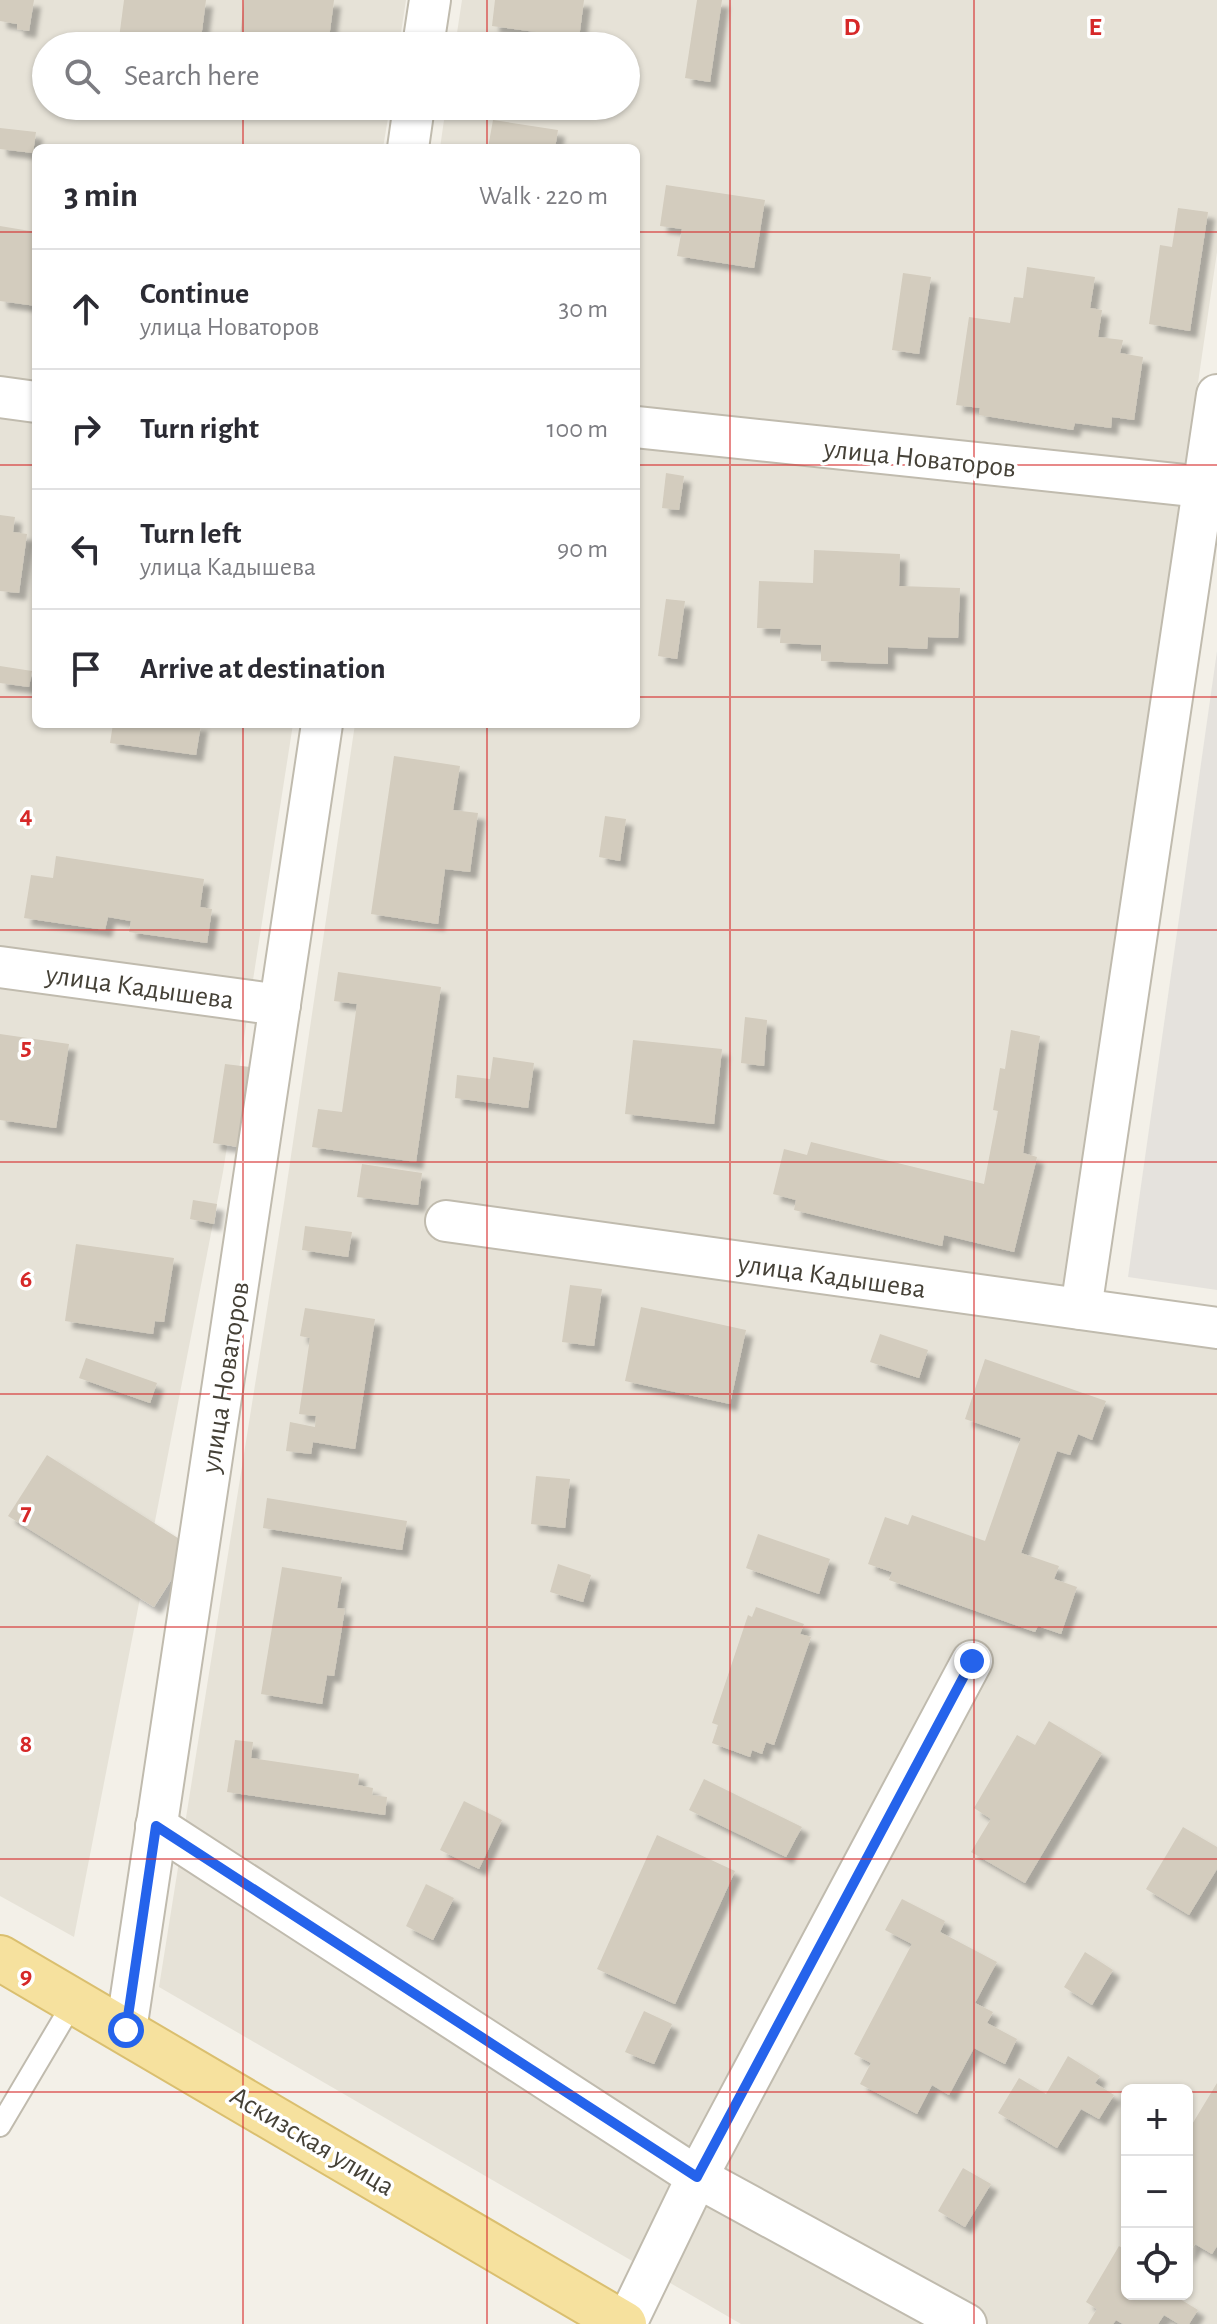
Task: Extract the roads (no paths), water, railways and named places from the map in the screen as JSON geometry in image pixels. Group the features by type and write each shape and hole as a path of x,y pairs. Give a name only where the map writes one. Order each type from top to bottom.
{"main road":[{"name":"Аскизская улица","path":"0,1958 625,2324"}],"street":[{"path":"425,32 430,0"},
{"path":"409,144 412,120"},
{"path":"1081,1309 1217,395"},
{"path":"0,397 32,401"},
{"name":"улица Новаторов","path":"640,427 1203,487"},
{"name":"улица Новаторов","path":"126,2030 321,728"},
{"name":"улица Кадышева","path":"0,967 280,1005"},
{"name":"улица Кадышева","path":"446,1221 1217,1328"},
{"path":"625,2324 697,2177 972,1661"},
{"path":"156,1826 697,2177 966,2324"}],"lane":[{"path":"0,2126 74,2001"}]}
